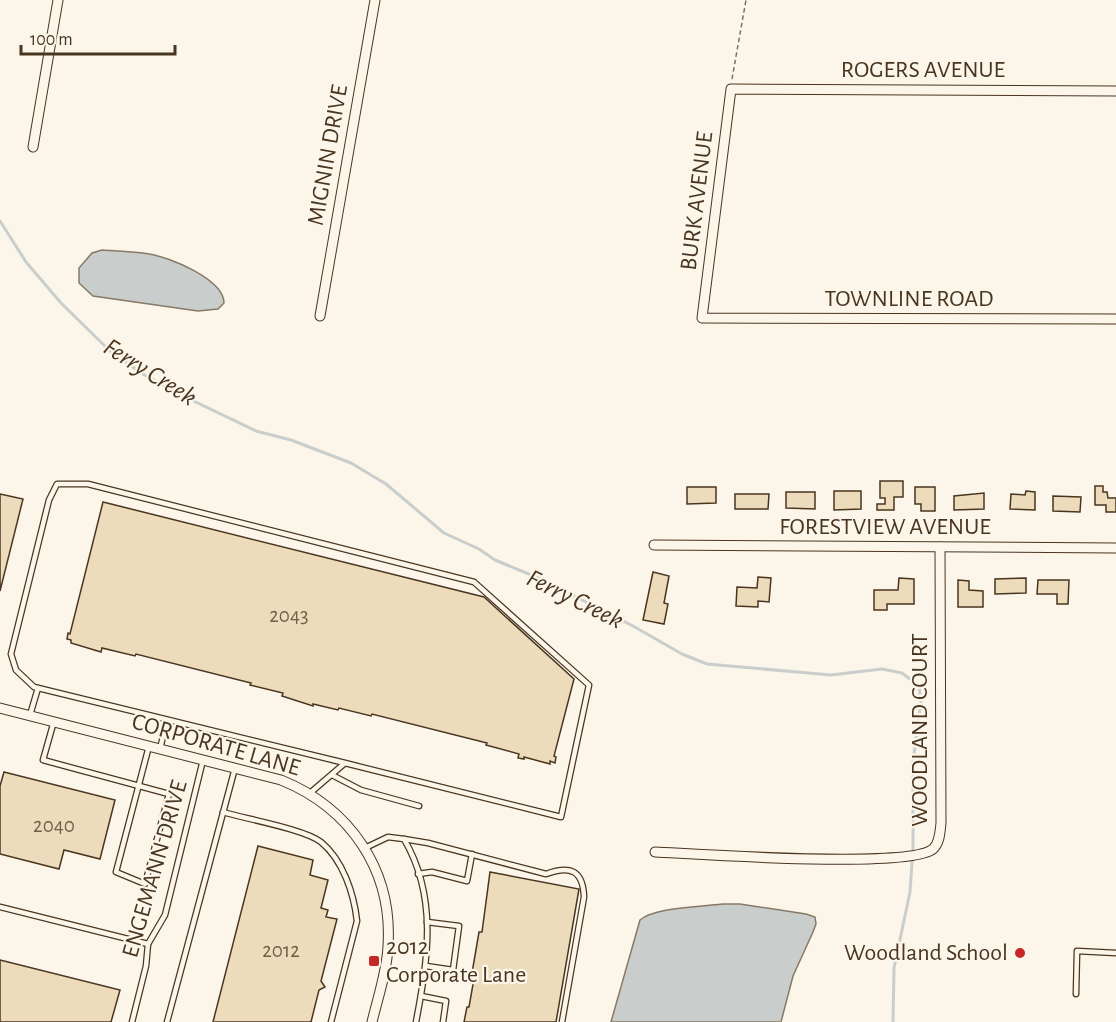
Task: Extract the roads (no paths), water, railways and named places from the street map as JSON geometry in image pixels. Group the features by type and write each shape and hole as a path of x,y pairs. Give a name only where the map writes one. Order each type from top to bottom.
{"street":[{"path":"33,147 58,0"},
{"name":"MIGNIN DRIVE","path":"320,316 375,0"},
{"name":"ROGERS AVENUE","path":"731,89 1116,91"},
{"name":"BURK AVENUE","path":"702,318 731,89"},
{"name":"TOWNLINE ROAD","path":"702,318 1116,319"},
{"name":"FORESTVIEW AVENUE","path":"654,545 1116,548"},
{"name":"WOODLAND COURT","path":"656,852 848,860 907,857 920,855 933,849 937,844 941,823 940,547"},
{"name":"CORPORATE LANE","path":"0,708 281,780 310,793 339,815 365,848 383,890 388,927 385,969 372,1022"}],"lane":[{"path":"57,484 88,484 474,582 589,685 561,817 38,688 16,670 11,654 49,500 57,484"},
{"path":"30,715 38,688"},
{"path":"160,749 167,720"},
{"path":"54,721 43,760 138,786 169,794 145,884 116,872 138,786 149,746"},
{"name":"ENGEMANN DRIVE","path":"132,1022 146,966 148,944 165,915 203,760"},
{"path":"310,793 345,763"},
{"path":"167,1022 235,768"},
{"path":"332,775 361,790 419,806"},
{"path":"223,812 308,835 321,843 336,860 345,876 356,906 357,921 331,1022"},
{"path":"365,848 388,837 428,843 546,874 565,869 572,871 584,883 584,897 562,1022"},
{"path":"404,839 412,853 424,893 429,936 416,1022"},
{"path":"418,874 432,872 466,881 472,855"},
{"path":"0,907 148,944"},
{"path":"426,966 453,970 459,926 427,922"},
{"path":"1076,994 1077,951 1116,953"},
{"path":"421,996 446,1001 443,1022"}],"waterway":[{"name":"Ferry Creek","path":"0,221 26,262 61,303 110,351 141,373 256,431 291,440 351,463 386,484 444,533 479,549 495,560 543,580 682,654 707,664 831,675 882,669 902,673 919,686 921,701 913,762 913,848 910,892 894,968 893,1022"}],"place":[{"name":"Woodland School","path":"1020,953"},
{"name":"2012 Corporate Lane","path":"374,961"}]}
